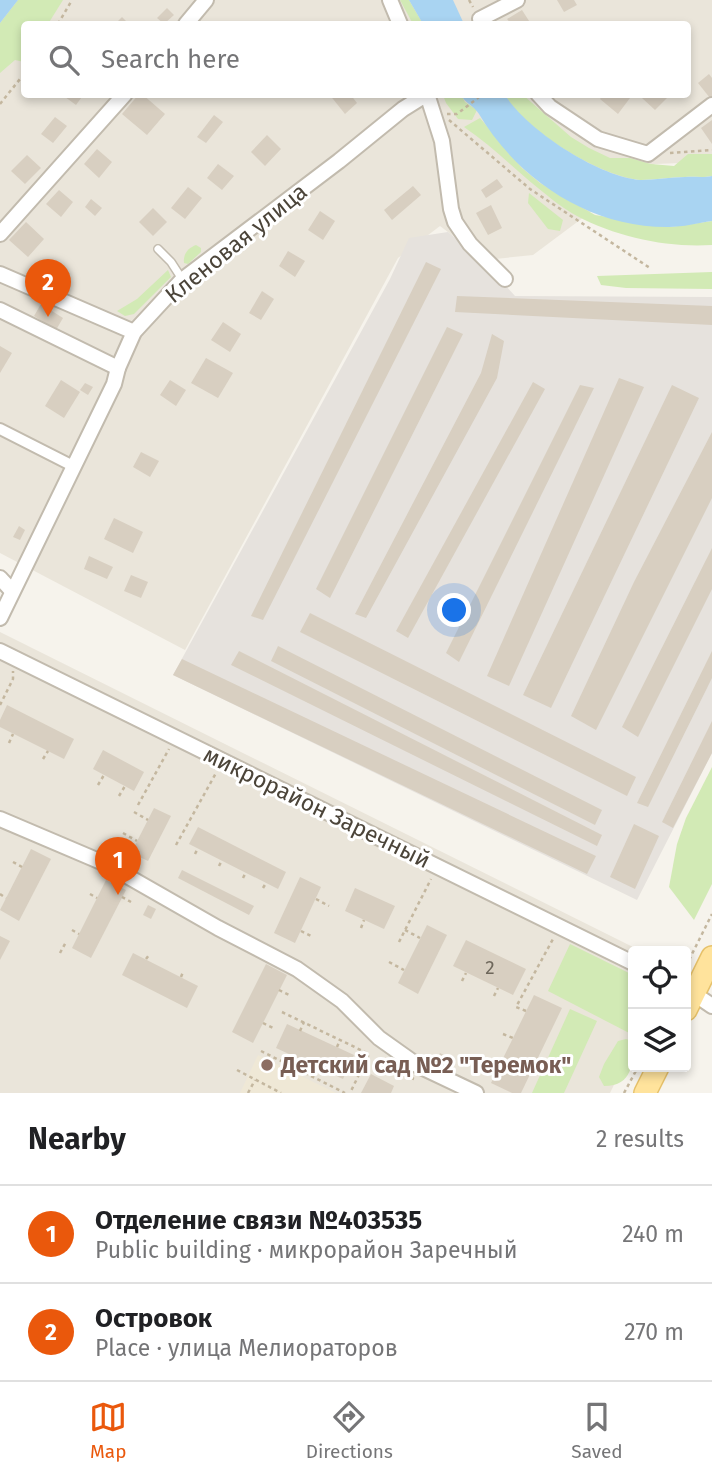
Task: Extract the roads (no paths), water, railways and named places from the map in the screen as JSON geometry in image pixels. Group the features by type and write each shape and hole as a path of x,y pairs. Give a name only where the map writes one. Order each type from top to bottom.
{"main road":[{"path":"691,994 712,957"},
{"path":"645,1093 655,1072"}],"street":[{"path":"188,21 206,0"},
{"path":"390,0 399,21"},
{"path":"484,21 517,0"},
{"path":"0,234 121,98"},
{"name":"Кленовая улица","path":"0,618 114,384 134,332 182,280 421,98"},
{"path":"428,98 442,141 455,222 470,244 505,279"},
{"path":"542,98 550,107 598,139 648,154 712,105"},
{"path":"0,274 134,332"},
{"path":"0,310 118,368"},
{"path":"0,429 73,466"},
{"path":"0,578 12,591"},
{"name":"микрорайон Заречный","path":"6,654 628,961"},
{"path":"0,819 106,864 218,928 298,969 342,1001 379,1038 417,1065 476,1093"},
{"path":"691,998 712,1006"}],"lane":[{"path":"158,249 171,262 182,280"}],"water":[{"path":"0,0 18,0 0,23"},
{"path":"409,0 453,0 463,21 421,21"},
{"path":"463,98 507,98 530,123 566,150 624,177 641,180 712,176 712,221 674,227 640,225 585,209 559,196 514,160 477,111"}],"place":[{"name":"Островок","path":"48,317"},
{"name":"Отделение связи №403535","path":"118,895"},
{"name":"Детский сад №2 \"Теремок\"","path":"267,1065"}]}
